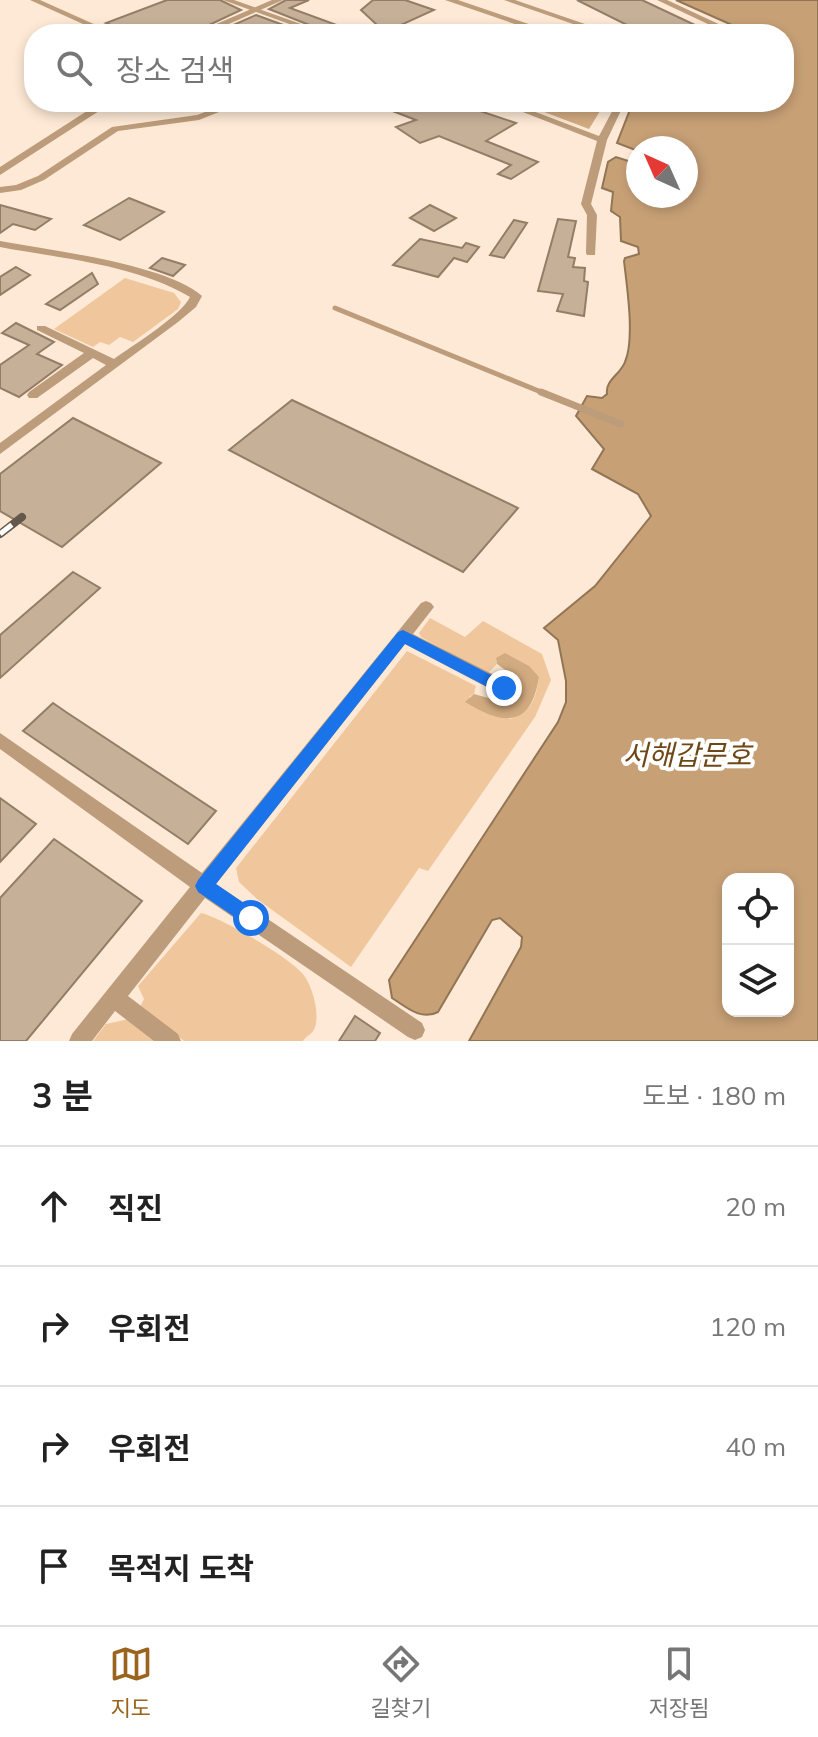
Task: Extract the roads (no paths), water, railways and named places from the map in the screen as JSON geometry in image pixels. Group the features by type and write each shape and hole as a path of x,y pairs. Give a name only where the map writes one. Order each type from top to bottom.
{"street":[{"path":"34,0 89,24"},
{"path":"227,0 296,24"},
{"path":"222,24 279,0"},
{"path":"449,0 522,24"},
{"path":"511,2 526,0"},
{"path":"661,0 714,24"},
{"path":"511,2 579,24"},
{"path":"0,172 93,112"},
{"path":"0,190 18,188 41,178 115,129 199,117 213,112"},
{"path":"528,112 602,140"},
{"path":"591,253 592,215 586,204 602,140 616,112"},
{"path":"0,244 81,259 167,281 196,296 192,305 0,450"},
{"path":"41,328 115,364"},
{"path":"33,395 92,353"},
{"path":"79,1041 426,607"},
{"path":"403,636 504,688"},
{"path":"0,740 204,886 415,1030"},
{"path":"114,998 171,1041"}],"lane":[{"path":"335,308 621,424"}],"water":[{"name":"서해갑문호","path":"676,0 818,0 818,1041 469,1041 521,947 522,937 500,918 492,920 438,1012 420,1014 392,998 389,980 558,722 566,702 566,681 558,640 544,628 595,586 651,516 638,494 592,469 604,449 576,416 587,396 602,398 607,394 608,385 623,367 628,352 629,313 624,261 639,254 638,247 621,241 620,217 611,211 613,192 602,188 608,162 616,157 626,160 626,208 698,208 698,136 626,136 626,146 617,143 629,112 794,112 794,24 730,24"}],"railway":[{"path":"0,534 22,517"}]}
